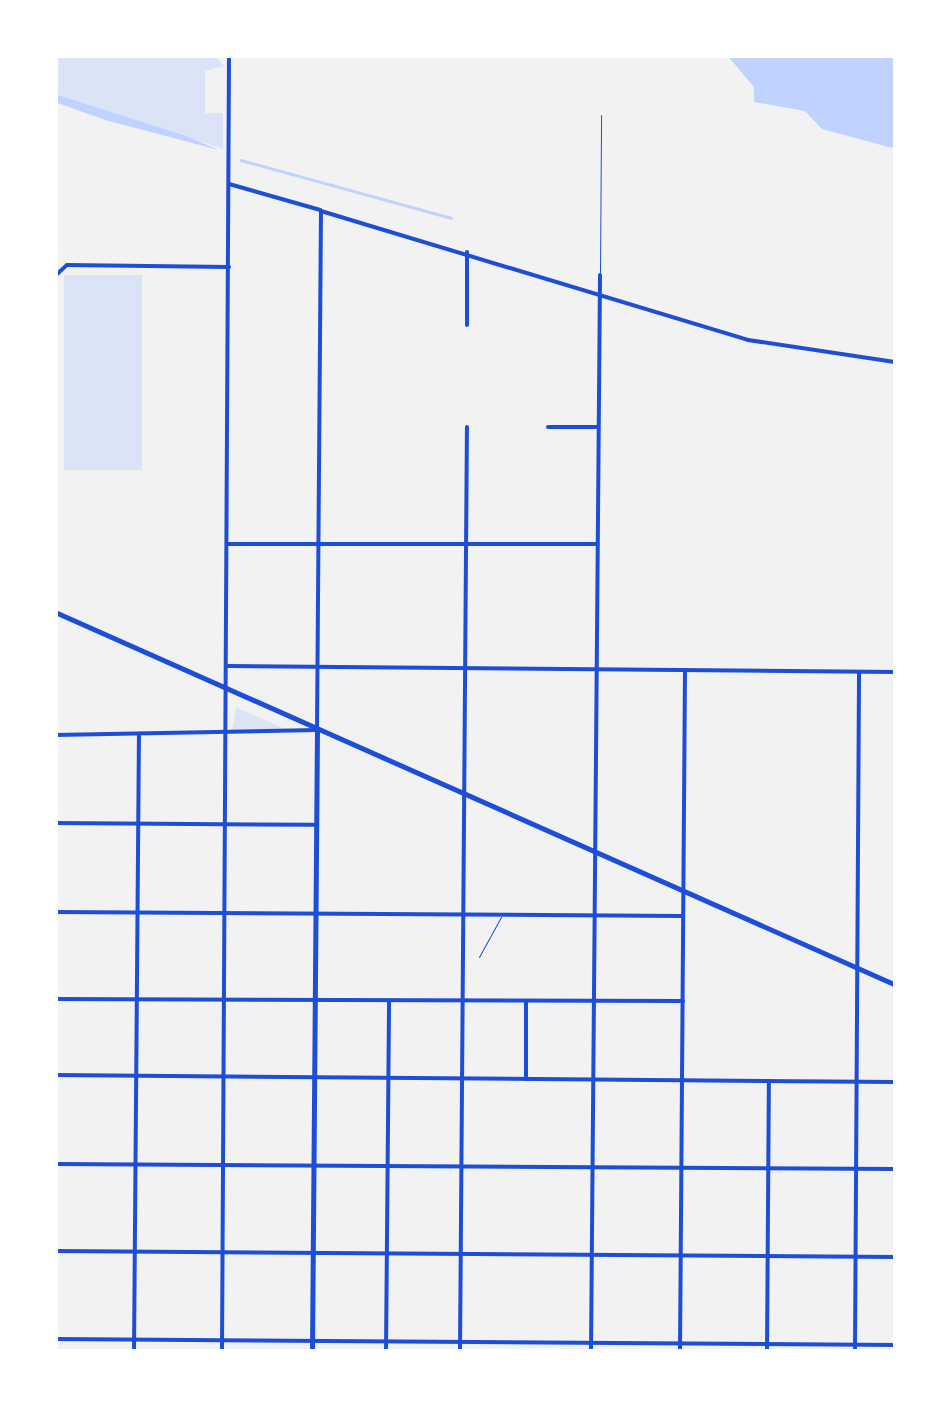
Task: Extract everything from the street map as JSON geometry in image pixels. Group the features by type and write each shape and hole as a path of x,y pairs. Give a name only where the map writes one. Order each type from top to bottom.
{"main road":[{"path":"55,612 896,985"},
{"path":"312,1352 318,730"}],"street":[{"path":"222,1352 229,55"},
{"path":"229,184 599,290 748,340 896,362"},
{"path":"55,735 226,735 318,730 321,211"},
{"path":"467,252 467,326"},
{"path":"56,274 228,267"},
{"path":"591,1352 600,275"},
{"path":"460,1352 468,427"},
{"path":"548,427 598,427"},
{"path":"228,544 597,544"},
{"path":"228,666 896,672"},
{"path":"680,1352 685,671"},
{"path":"854,1352 859,672"},
{"path":"134,1352 138,735"},
{"path":"55,823 316,824"},
{"path":"55,912 684,916"},
{"path":"55,999 683,1001"},
{"path":"386,1352 389,1000"},
{"path":"526,1001 526,1079"},
{"path":"55,1075 896,1082"},
{"path":"766,1352 770,1081"},
{"path":"55,1164 896,1169"},
{"path":"55,1252 896,1257"},
{"path":"55,1339 896,1345"}],"lane":[{"path":"600,275 602,115"},
{"path":"479,957 503,914"}],"shaded area":[{"path":"55,55 214,55 224,66 205,71 205,113 223,113 223,149 55,94"},
{"path":"64,275 142,275 142,470 64,470"},
{"path":"236,707 283,728 283,731 232,730"}],"water":[{"path":"727,55 896,55 896,149 822,129 805,111 754,102 754,87"},
{"path":"55,94 219,150 105,120 55,102"}],"waterway":[{"path":"241,160 451,218"}]}
